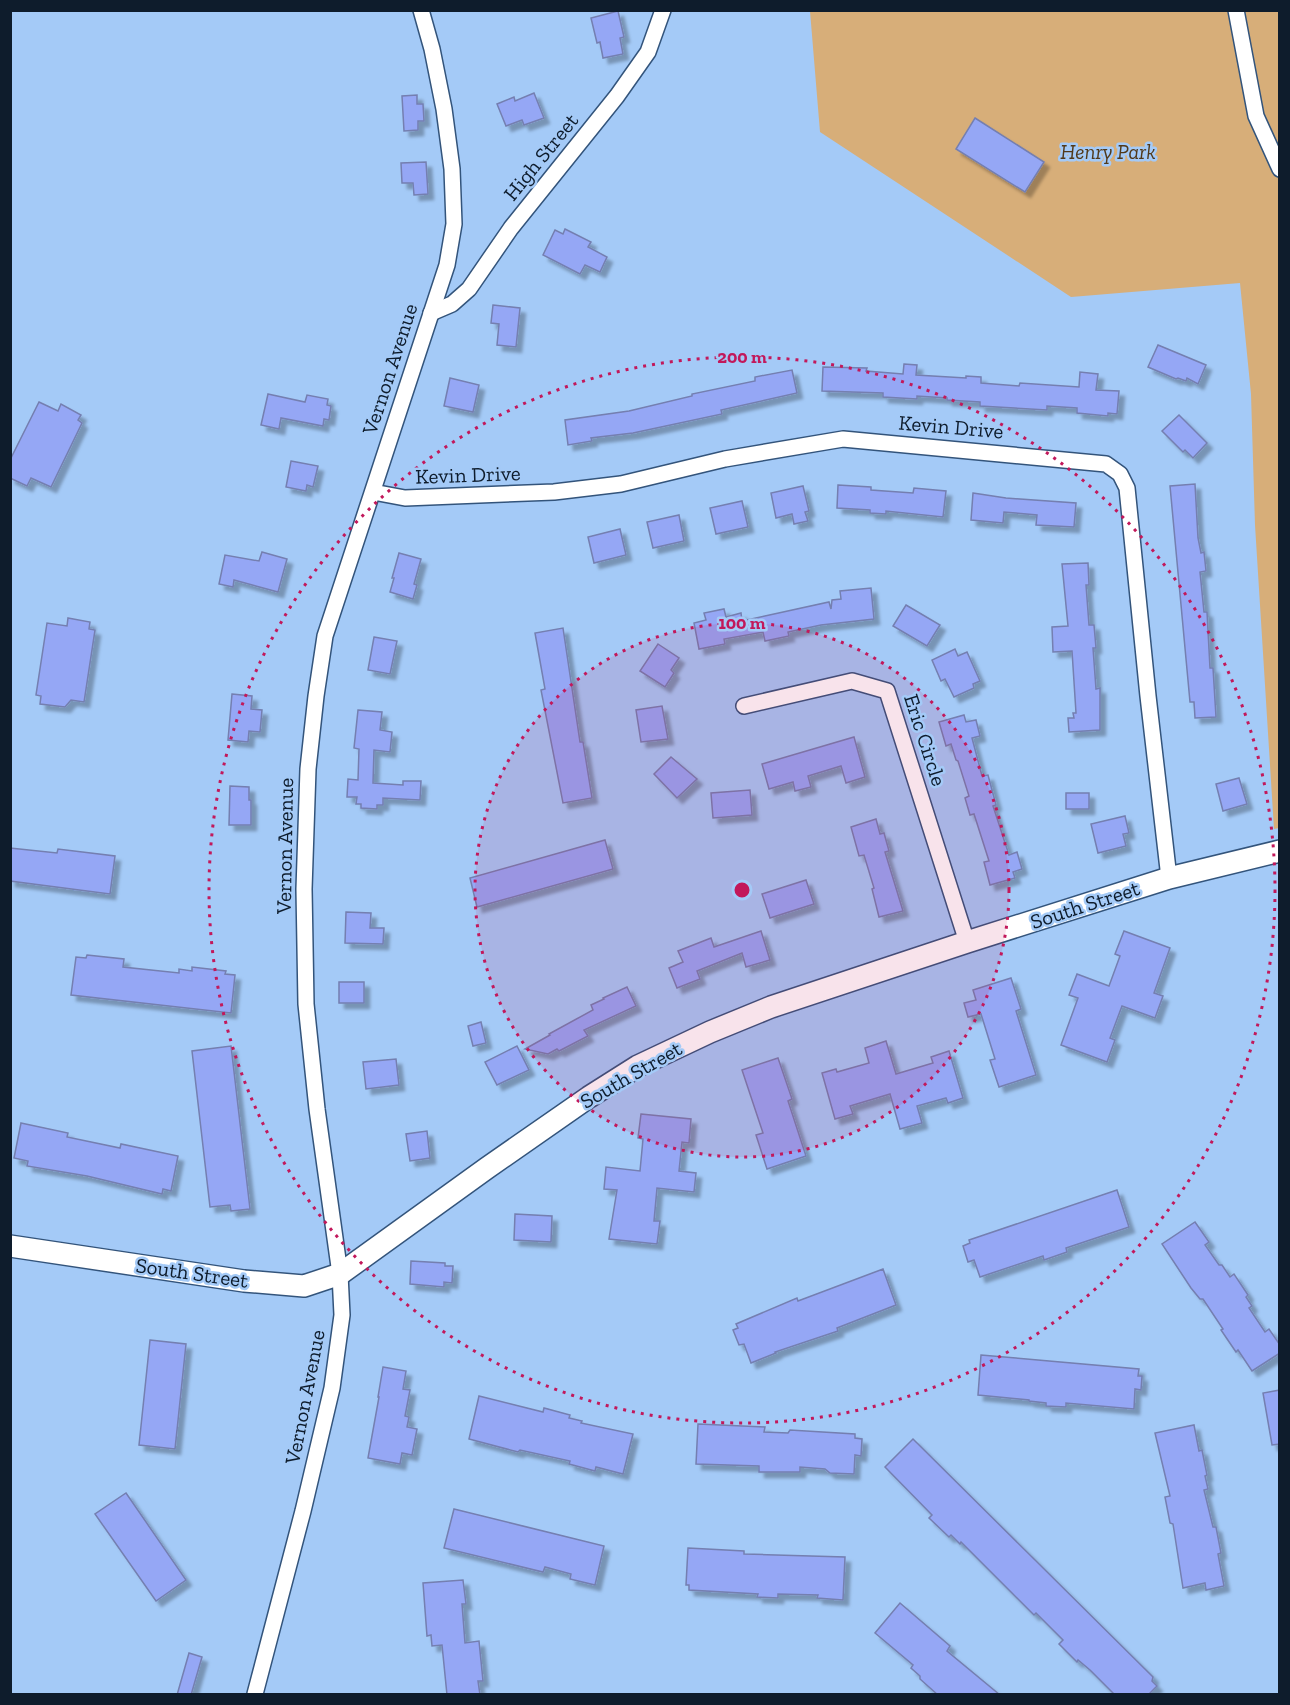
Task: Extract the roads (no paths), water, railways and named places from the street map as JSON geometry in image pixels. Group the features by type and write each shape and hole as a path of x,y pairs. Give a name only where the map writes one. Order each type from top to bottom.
{"street":[{"name":"Vernon Avenue","path":"255,1695 332,1388 342,1315 306,1004 304,889 308,769 316,696 325,636 447,265 454,224 452,169 444,109 422,10"},
{"name":"High Street","path":"430,313 452,304 469,289 511,228 617,96 648,52 663,10"},
{"path":"1236,10 1256,116 1280,168"},
{"name":"Kevin Drive","path":"373,492 405,498 554,492 621,484 725,459 843,439 1106,464 1120,474 1127,488 1150,719 1169,878"},
{"name":"Eric Circle","path":"744,706 852,681 887,691 967,942"},
{"name":"South Street","path":"10,1246 244,1281 304,1286 339,1274 506,1155 638,1066 710,1032 771,1007 967,942 1169,878 1280,851"}],"park label":[{"name":"Henry Park","path":"1108,152"}]}
